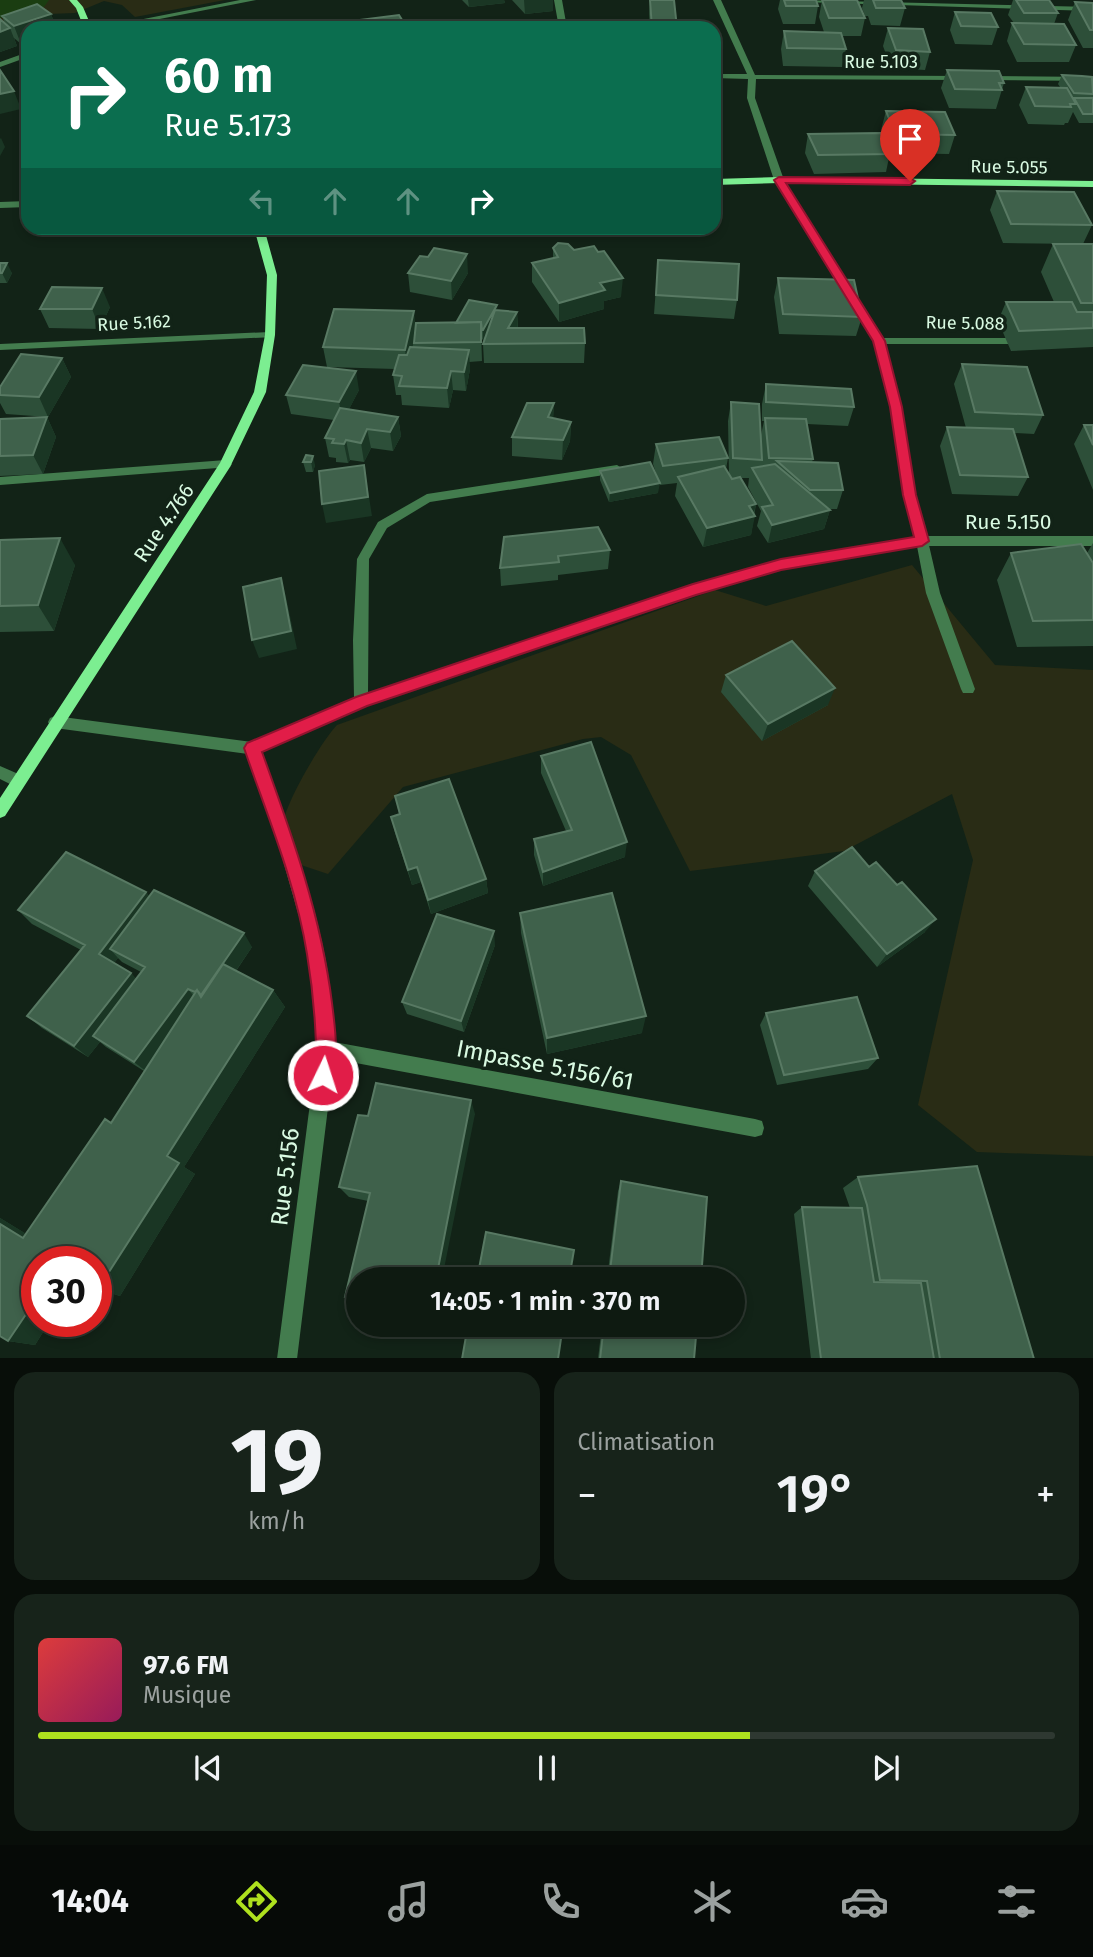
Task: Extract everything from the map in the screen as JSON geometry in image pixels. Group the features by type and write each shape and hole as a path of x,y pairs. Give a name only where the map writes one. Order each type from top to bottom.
{"street":[{"path":"73,0 85,21"},
{"path":"140,21 252,0"},
{"path":"558,0 562,21"},
{"path":"718,0 752,77 751,98 779,180 879,341 896,407 909,495 933,593 968,689"},
{"path":"801,0 1093,9"},
{"path":"0,65 21,57"},
{"name":"Rue 5.103","path":"721,76 1093,79"},
{"name":"Rue 5.055","path":"721,182 779,180 1093,184"},
{"path":"0,205 21,204"},
{"name":"Rue 4.766","path":"0,811 55,722 226,464 260,392 271,335 272,275 261,235"},
{"name":"Rue 5.162","path":"0,347 271,335"},
{"name":"Rue 5.088","path":"879,341 1039,341"},
{"path":"0,481 226,464"},
{"path":"361,701 363,559 382,524 427,498 625,468"},
{"name":"Rue 5.150","path":"253,748 361,701 693,590 781,564 922,541 1093,541"},
{"path":"55,722 253,748"},
{"name":"Rue 5.156","path":"253,748 292,862 316,953 326,1049 287,1358"},
{"path":"0,772 18,781"},
{"name":"Impasse 5.156/61","path":"326,1049 755,1128"}],"green space":[{"path":"0,0 225,0 135,17 122,5 104,1 75,13 48,14 0,30"},
{"path":"912,565 995,665 1093,670 1093,1156 977,1152 918,1105 973,860 952,794 844,851 690,871 631,755 601,737 583,739 403,787 328,874 292,862 282,831 283,821 303,776 337,725 715,590 766,606"}],"building":[{"path":"650,0 674,0 676,21 652,21"},
{"path":"784,0 816,0 818,6 786,6"},
{"path":"822,0 857,0 865,18 829,18"},
{"path":"873,0 901,0 905,8 876,8"},
{"path":"1016,0 1049,0 1058,13 1024,13"},
{"path":"1075,2 1093,3 1093,30 1090,30"},
{"path":"37,4 51,14 21,21 21,24 14,26 2,16"},
{"path":"955,12 991,13 998,27 961,26"},
{"path":"399,15 403,21 351,21"},
{"path":"0,19 10,28 0,32"},
{"path":"1012,23 1064,24 1076,45 1024,44"},
{"path":"888,28 923,29 930,52 896,50"},
{"path":"784,31 841,33 846,49 787,48"},
{"path":"0,70 14,91 0,94"},
{"path":"947,70 999,71 1004,83 999,83 1002,90 955,89"},
{"path":"1062,75 1092,77 1093,94 1074,93"},
{"path":"1026,87 1067,88 1076,104 1070,104 1071,107 1035,106"},
{"path":"1074,98 1093,98 1093,114 1083,114"},
{"path":"886,111 945,112 955,135 895,134"},
{"path":"881,133 891,154 818,155 808,134"},
{"path":"997,191 1074,192 1092,225 1011,224"},
{"path":"558,243 568,244 574,250 594,246 598,252 604,251 623,278 600,283 605,290 559,303 532,263 558,257 553,248"},
{"path":"1053,244 1093,244 1093,303 1081,303"},
{"path":"434,248 467,254 451,281 408,273 420,256 428,257"},
{"path":"658,260 739,264 737,300 656,295"},
{"path":"0,263 7,263 2,273 0,273"},
{"path":"778,278 854,280 862,317 783,314"},
{"path":"52,287 102,288 92,309 40,309"},
{"path":"469,300 497,305 483,330 481,322 456,323"},
{"path":"1006,302 1072,302 1077,312 1093,312 1093,328 1019,331"},
{"path":"334,309 414,311 405,350 323,347"},
{"path":"495,310 517,312 508,328 584,328 585,343 483,344"},
{"path":"481,322 481,342 414,343 416,323"},
{"path":"410,347 469,350 464,372 451,371 447,388 399,386 402,376 393,375 399,355 407,355"},
{"path":"21,354 62,358 39,397 0,395 0,387"},
{"path":"962,364 1027,367 1043,415 975,412"},
{"path":"303,365 356,371 339,402 286,395"},
{"path":"766,384 851,389 854,407 766,402"},
{"path":"731,402 759,404 762,460 733,458"},
{"path":"527,403 554,403 548,417 571,422 563,440 512,437"},
{"path":"340,408 398,417 390,432 367,429 361,443 346,440 344,444 332,443 334,439 325,438"},
{"path":"47,417 33,455 0,456 0,419"},
{"path":"765,418 806,419 813,459 769,458"},
{"path":"1084,425 1093,425 1093,445"},
{"path":"947,427 1013,429 1028,477 960,475"},
{"path":"719,437 728,458 663,466 656,444"},
{"path":"306,455 313,456 311,462 303,462"},
{"path":"777,461 838,463 843,490 810,490"},
{"path":"650,462 660,483 610,493 600,471"},
{"path":"775,464 830,510 772,525 762,507 773,505 752,468"},
{"path":"364,465 368,497 322,504 319,471"},
{"path":"724,466 732,479 740,477 756,504 749,506 755,516 707,528 678,477"},
{"path":"598,527 610,550 558,556 559,562 500,568 504,537"},
{"path":"60,538 38,605 0,606 0,540"},
{"path":"1081,544 1093,563 1093,620 1033,621 1011,553"},
{"path":"281,578 291,631 252,640 243,587"},
{"path":"792,641 835,688 768,724 726,675"},
{"path":"591,742 627,842 543,872 534,839 572,830 541,756"},
{"path":"449,779 486,879 428,900 417,867 408,870 391,817 400,814 395,796"},
{"path":"852,847 869,867 876,862 897,885 902,882 936,919 887,954 815,871"},
{"path":"66,852 146,892 99,954 131,973 74,1046 27,1016 85,945 18,910"},
{"path":"154,890 244,933 201,995 197,990 195,992 188,989 134,1062 93,1036 145,967 110,949"},
{"path":"612,893 646,1016 547,1038 520,913"},
{"path":"437,914 494,931 461,1021 402,1002"},
{"path":"223,964 273,990 167,1156 179,1163 112,1267 112,1246 21,1246 21,1322 8,1341 0,1336 0,1224 23,1238 105,1119 111,1123 197,990 201,997"},
{"path":"857,997 878,1058 784,1075 766,1013"},
{"path":"376,1083 471,1100 438,1267 352,1267 370,1193 339,1187 358,1115 368,1116"},
{"path":"977,1166 1034,1358 940,1358 927,1281 880,1280 867,1205 858,1177"},
{"path":"621,1181 707,1197 702,1267 610,1267"},
{"path":"802,1207 862,1208 874,1282 921,1283 934,1358 821,1358"},
{"path":"486,1232 574,1250 571,1267 479,1267"},
{"path":"466,1337 561,1337 558,1358 462,1358"},
{"path":"603,1337 696,1337 694,1358 600,1358"}],"waterway":[{"path":"0,8 32,0"}],"route":[{"path":"323,1075 325,1025 316,953 292,862 253,748 361,701 693,590 781,564 922,541 909,495 896,407 879,341 779,180 910,181"}]}
